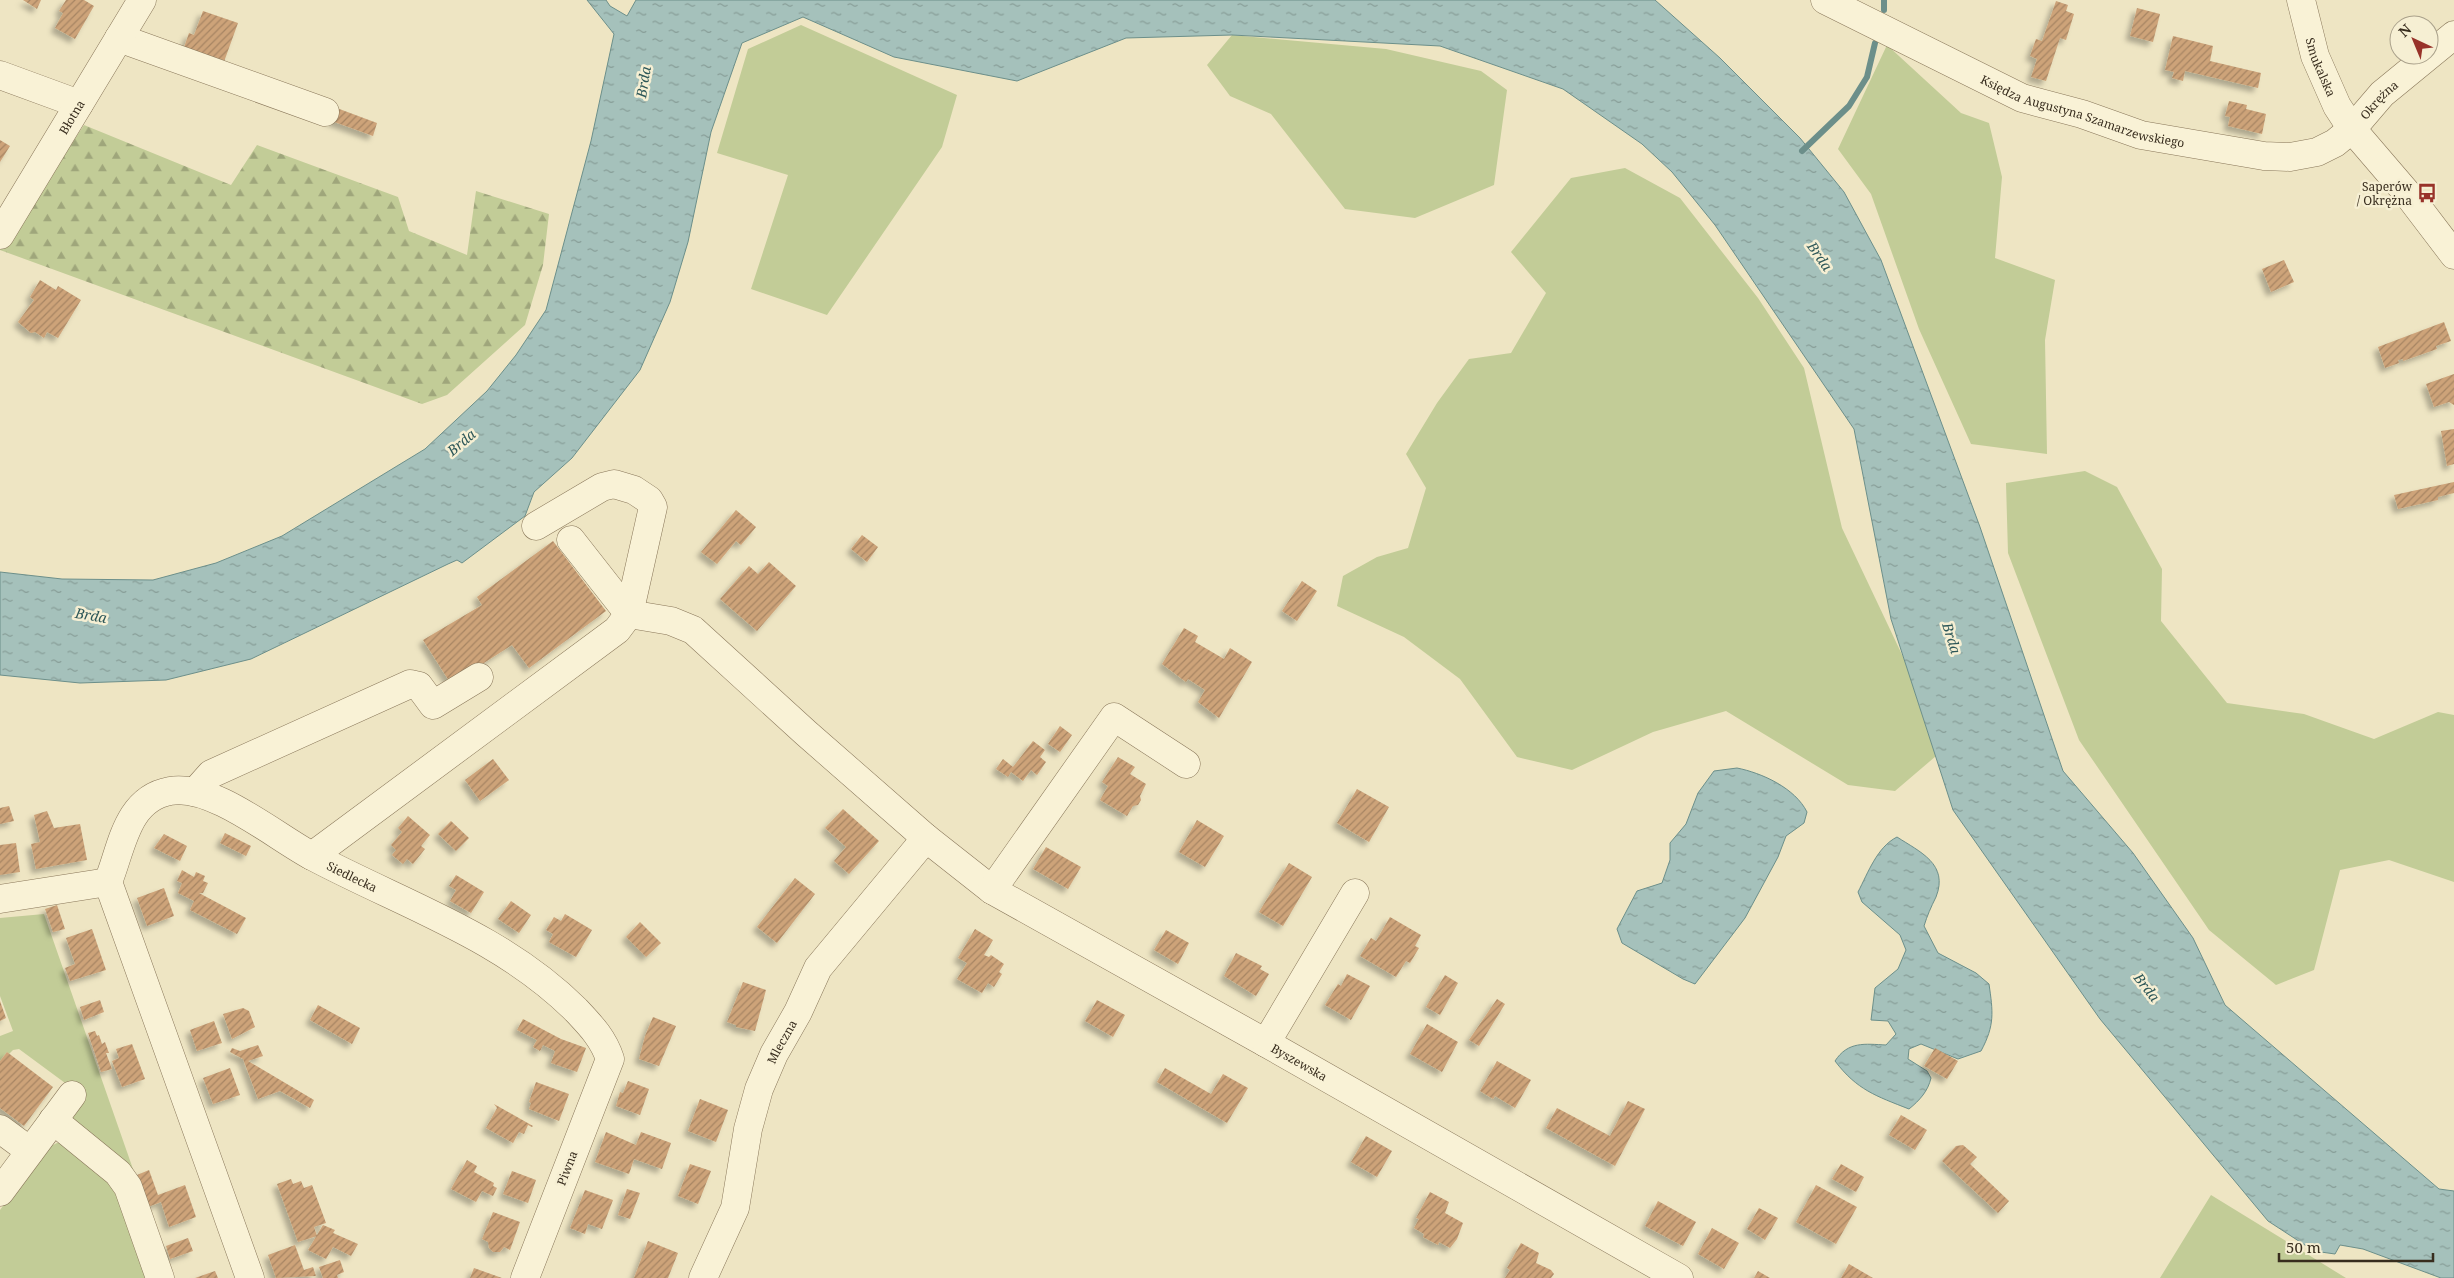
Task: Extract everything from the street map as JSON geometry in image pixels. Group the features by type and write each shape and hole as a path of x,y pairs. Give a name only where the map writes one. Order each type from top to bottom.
{"street":[{"name":"Błotna","path":"0,235 142,0"},
{"name":"Księdza Augustyna Szamarzewskiego","path":"1825,0 1867,10 2022,98 2082,114 2141,135 2264,156 2290,157 2317,152 2336,143 2352,129"},
{"name":"Smukalska","path":"2301,0 2315,56 2326,83 2352,129 2406,192 2454,255"},
{"name":"Okrężna","path":"2352,129 2382,94 2454,35"},
{"path":"119,38 325,112"},
{"path":"0,75 80,104"},
{"path":"312,856 617,630 629,614 653,507 649,500 634,490 614,484 602,487 536,526"},
{"path":"571,540 629,614"},
{"name":"Byszewska","path":"629,614 671,621 694,630 806,733 926,838 992,890 1266,1043 1679,1278"},
{"path":"195,792 211,774 410,684 419,686 432,705 479,677"},
{"path":"992,890 1114,717 1186,764"},
{"name":"Siedlecka","path":"108,882 130,820 142,804 170,791 195,792 240,812 312,856 451,922 542,980 596,1031 605,1044 610,1059"},
{"name":"Mleczna","path":"703,1278 735,1208 739,1173 748,1129 759,1089 774,1054 798,1012 818,968 926,838"},
{"path":"0,899 108,882 250,1278"},
{"path":"1266,1043 1355,893"},
{"name":"Piwna","path":"525,1278 610,1059"},
{"path":"0,1192 72,1095"},
{"path":"52,1120 118,1173 128,1187 160,1278"},
{"path":"0,1129 30,1151"}],"green space":[{"path":"801,25 957,95 942,147 827,315 751,289 788,175 717,153 748,49"},
{"path":"1232,35 1386,49 1481,71 1507,90 1494,185 1415,218 1345,209 1271,114 1230,96 1207,65"},
{"path":"1887,45 1961,113 1989,123 2002,177 1995,258 2055,280 2045,340 2047,454 1971,444 1919,329 1871,194 1838,149"},
{"path":"84,125 231,185 257,145 398,197 409,231 467,255 476,191 549,214 543,265 525,325 447,395 422,404 0,250"},
{"path":"1625,168 1680,198 1758,298 1804,368 1842,528 1905,661 1936,756 1895,791 1848,785 1726,711 1653,732 1572,770 1517,757 1460,679 1404,637 1337,606 1343,576 1377,557 1408,548 1426,488 1406,454 1437,403 1469,359 1511,353 1546,293 1511,252 1571,178"},
{"path":"2085,471 2117,487 2162,569 2161,621 2227,703 2304,714 2374,739 2438,712 2454,715 2454,882 2389,860 2340,870 2314,970 2276,985 2209,930 2079,740 2008,553 2006,483"},
{"path":"44,914 171,1278 134,1188 69,1121 80,1094 19,1049 13,1050 9,1054 7,1052 0,1061 0,1036 13,1031 0,996 0,918"},
{"path":"57,1143 62,1143 113,1185 148,1278 0,1278 0,1210 45,1149"},
{"path":"2211,1195 2346,1278 2160,1278"}],"water":[{"name":"Brda","path":"587,0 606,0 610,6 627,16 636,0 1655,0 1720,58 1800,138 1844,192 1881,260 1980,527 2063,771 2133,853 2193,938 2225,1005 2439,1189 2454,1191 2454,1278 2441,1278 2363,1249 2340,1245 2335,1254 2314,1251 2268,1221 2100,1019 1953,810 1891,619 1854,429 1715,225 1672,172 1642,144 1563,89 1440,46 1232,35 1126,38 1017,81 894,57 803,17 742,43 711,132 688,242 670,302 640,370 572,458 534,492 525,516 462,563 457,560 448,564 251,659 166,680 80,683 0,675 0,572 62,579 153,580 216,563 282,536 425,449 487,391 516,355 546,310 591,141 614,34"},
{"path":"1737,768 1747,770 1777,783 1795,796 1807,812 1804,823 1786,836 1778,857 1745,918 1695,984 1683,979 1622,943 1617,929 1637,891 1662,883 1670,860 1670,843 1686,824 1698,793 1714,771"},
{"path":"1897,837 1930,860 1939,876 1936,897 1924,926 1938,953 1976,973 1989,984 1992,1011 1989,1034 1981,1051 1958,1059 1921,1044 1909,1049 1908,1059 1927,1071 1931,1078 1923,1095 1909,1109 1877,1096 1859,1086 1835,1061 1851,1047 1864,1044 1886,1045 1896,1034 1888,1021 1871,1020 1875,988 1898,969 1906,950 1900,935 1862,902 1858,892 1879,854 1890,841"}],"building":[{"path":"23,0 41,0 37,9"},
{"path":"66,0 84,0 94,6 75,39 55,28 63,13 59,11"},
{"path":"2056,1 2068,5 2066,11 2074,14 2066,40 2060,38 2046,81 2031,77 2037,59 2030,56 2036,39 2042,41"},
{"path":"2137,8 2160,14 2153,42 2130,36"},
{"path":"203,11 238,23 221,70 181,56 189,33 194,35"},
{"path":"2173,36 2213,46 2210,61 2261,73 2258,88 2185,71 2183,81 2172,78 2174,72 2165,70"},
{"path":"2229,101 2247,105 2246,109 2266,114 2262,134 2228,126 2230,117 2225,116"},
{"path":"334,107 377,123 373,136 329,120"},
{"path":"0,140 10,146 0,162"},
{"path":"2284,260 2294,282 2271,292 2262,269"},
{"path":"40,280 56,290 58,286 81,300 58,338 47,332 44,338 35,332 31,333 18,322 34,300 30,297"},
{"path":"2444,322 2451,341 2436,346 2437,349 2403,361 2403,359 2398,360 2399,363 2385,368 2378,347"},
{"path":"2454,374 2454,405 2449,402 2434,407 2426,384"},
{"path":"2454,429 2454,464 2447,466 2441,431"},
{"path":"2454,482 2454,493 2438,497 2438,500 2398,509 2394,495"},
{"path":"736,510 756,527 741,545 736,541 717,564 701,552"},
{"path":"862,535 878,547 867,562 851,549"},
{"path":"553,541 606,611 529,668 512,645 451,684 423,640 482,605 477,597"},
{"path":"769,562 796,586 757,631 720,599 749,566 758,574"},
{"path":"1302,581 1317,591 1297,621 1282,611"},
{"path":"1184,628 1198,636 1195,642 1224,659 1230,648 1252,662 1219,718 1198,702 1205,690 1188,679 1186,682 1162,664"},
{"path":"1060,726 1072,735 1060,752 1048,744"},
{"path":"1033,741 1045,750 1040,757 1046,762 1037,775 1031,770 1023,781 1011,772 1008,777 996,769 1003,759 1013,767"},
{"path":"1118,757 1135,767 1130,774 1146,784 1140,796 1141,800 1138,805 1133,806 1127,816 1100,800 1108,786 1102,782"},
{"path":"493,759 509,780 480,801 465,780"},
{"path":"1357,789 1389,807 1369,842 1337,823"},
{"path":"9,806 14,821 0,824 0,808"},
{"path":"843,809 879,841 849,874 834,861 846,847 825,828"},
{"path":"47,811 54,828 80,824 87,860 36,869 31,844 40,842 34,815"},
{"path":"408,816 430,835 421,846 425,849 413,864 407,859 403,864 392,855 396,850 391,845 402,832 398,828"},
{"path":"1197,820 1224,836 1205,867 1179,852"},
{"path":"451,821 469,838 456,851 438,834"},
{"path":"225,833 251,846 246,856 220,843"},
{"path":"164,834 187,846 180,861 154,848"},
{"path":"16,843 20,872 0,875 0,845"},
{"path":"1046,847 1081,867 1068,889 1033,869"},
{"path":"1289,863 1312,877 1283,926 1259,912"},
{"path":"182,870 194,877 196,872 205,876 203,881 208,883 203,893 199,893 246,918 237,934 190,910 194,901 178,893 182,883 177,881"},
{"path":"456,875 484,892 471,913 450,901 456,890 449,886"},
{"path":"795,878 815,894 777,943 757,927"},
{"path":"164,888 174,916 147,926 137,898"},
{"path":"511,901 531,915 519,933 498,919"},
{"path":"57,905 65,929 53,932 45,909"},
{"path":"565,914 592,930 576,957 549,942 553,934 546,930 554,917 561,921"},
{"path":"1390,917 1421,935 1415,946 1419,948 1410,963 1406,961 1396,977 1360,956 1371,938 1376,941"},
{"path":"640,922 661,943 646,957 626,937"},
{"path":"92,929 106,970 70,981 65,968 75,964 66,938"},
{"path":"975,929 993,940 984,955 989,957 991,955 1004,964 999,972 1002,974 994,987 988,983 982,993 957,979 967,963 958,958"},
{"path":"1166,930 1189,943 1178,964 1154,950"},
{"path":"1236,953 1262,966 1260,969 1269,974 1256,996 1224,976"},
{"path":"1347,974 1370,986 1351,1020 1325,1005 1338,984 1341,986"},
{"path":"1445,975 1458,983 1440,1015 1426,1007"},
{"path":"743,982 766,990 755,1031 736,1027 736,1025 727,1022"},
{"path":"1497,999 1505,1004 1479,1046 1469,1040"},
{"path":"100,1000 104,1012 84,1020 80,1007"},
{"path":"1097,1000 1125,1015 1113,1037 1085,1021"},
{"path":"0,1001 6,1018 0,1021"},
{"path":"318,1005 360,1028 352,1044 310,1020"},
{"path":"243,1008 249,1011 255,1027 232,1039 223,1014"},
{"path":"653,1017 676,1026 659,1066 639,1059 645,1036"},
{"path":"523,1019 561,1039 586,1048 577,1072 551,1063 555,1051 543,1045 540,1051 533,1047 537,1040 517,1030"},
{"path":"214,1021 222,1043 197,1051 190,1030"},
{"path":"1427,1024 1458,1042 1442,1072 1410,1054"},
{"path":"95,1031 97,1036 99,1035 102,1044 105,1042 109,1053 106,1053 112,1069 101,1072 88,1033"},
{"path":"132,1044 145,1079 122,1087 112,1061 119,1058 116,1049"},
{"path":"258,1045 263,1056 248,1061 314,1100 310,1108 280,1091 258,1099 243,1059 230,1052 232,1048 240,1051"},
{"path":"1935,1048 1958,1061 1947,1079 1924,1066"},
{"path":"7,1052 53,1087 24,1126 0,1108 0,1061"},
{"path":"1497,1061 1531,1080 1515,1108 1495,1096 1493,1099 1480,1091"},
{"path":"230,1068 240,1095 213,1104 203,1078"},
{"path":"1165,1068 1211,1094 1223,1074 1248,1088 1227,1123 1157,1082"},
{"path":"628,1081 649,1089 640,1115 616,1106 620,1092 623,1093"},
{"path":"536,1082 569,1094 559,1121 529,1109 531,1103 529,1102"},
{"path":"700,1099 728,1110 716,1142 688,1131"},
{"path":"1628,1101 1645,1109 1615,1166 1546,1128 1557,1108 1610,1136"},
{"path":"494,1104 533,1126 528,1125 524,1134 519,1132 513,1143 486,1128 497,1108"},
{"path":"1901,1115 1927,1130 1915,1150 1889,1135"},
{"path":"606,1132 636,1145 641,1132 671,1143 662,1169 634,1159 629,1174 595,1162"},
{"path":"1366,1136 1392,1151 1377,1177 1351,1162"},
{"path":"1963,1145 1977,1157 1970,1164 2009,1201 1998,1213 1942,1161 1956,1146"},
{"path":"467,1160 477,1166 474,1172 494,1183 493,1186 497,1188 493,1196 482,1191 476,1202 451,1189"},
{"path":"690,1164 711,1171 698,1204 678,1196"},
{"path":"1841,1164 1864,1177 1856,1192 1832,1179"},
{"path":"149,1170 158,1195 185,1185 196,1217 169,1227 161,1202 148,1207 137,1175"},
{"path":"512,1171 536,1180 528,1203 503,1194"},
{"path":"291,1179 293,1184 301,1181 304,1188 312,1185 326,1223 314,1227 317,1236 298,1242 277,1184"},
{"path":"1816,1185 1857,1207 1836,1244 1796,1222"},
{"path":"627,1189 640,1193 630,1219 618,1215"},
{"path":"585,1190 613,1200 602,1229 588,1224 585,1234 570,1228"},
{"path":"1430,1192 1449,1202 1445,1213 1463,1223 1457,1239 1450,1248 1439,1242 1438,1245 1423,1237 1424,1234 1414,1228 1419,1219 1416,1218"},
{"path":"1658,1201 1696,1222 1683,1246 1645,1226"},
{"path":"1759,1208 1778,1218 1765,1240 1747,1229"},
{"path":"493,1212 520,1222 510,1250 504,1247 500,1252 493,1252 489,1248 488,1242 482,1239"},
{"path":"323,1225 335,1230 333,1233 358,1244 351,1256 333,1247 326,1259 308,1250"},
{"path":"1712,1228 1739,1243 1724,1269 1698,1254"},
{"path":"188,1238 193,1251 170,1259 166,1246"},
{"path":"648,1241 678,1253 668,1278 634,1278"},
{"path":"1521,1243 1539,1253 1536,1263 1551,1270 1554,1274 1551,1278 1505,1278 1510,1270 1507,1268"},
{"path":"295,1245 304,1270 313,1267 316,1276 276,1278 268,1255"},
{"path":"340,1260 344,1272 337,1275 338,1278 323,1278 319,1267"},
{"path":"1849,1264 1873,1278 1841,1278"},
{"path":"474,1268 502,1278 470,1278"},
{"path":"215,1271 218,1278 195,1278"},
{"path":"1758,1271 1770,1278 1754,1278"}],"waterway":[{"path":"1884,0 1884,10"},
{"path":"1802,151 1849,106 1867,77 1875,43"}],"place":[{"name":"Saperów / Okrężna","path":"2427,193"}]}
